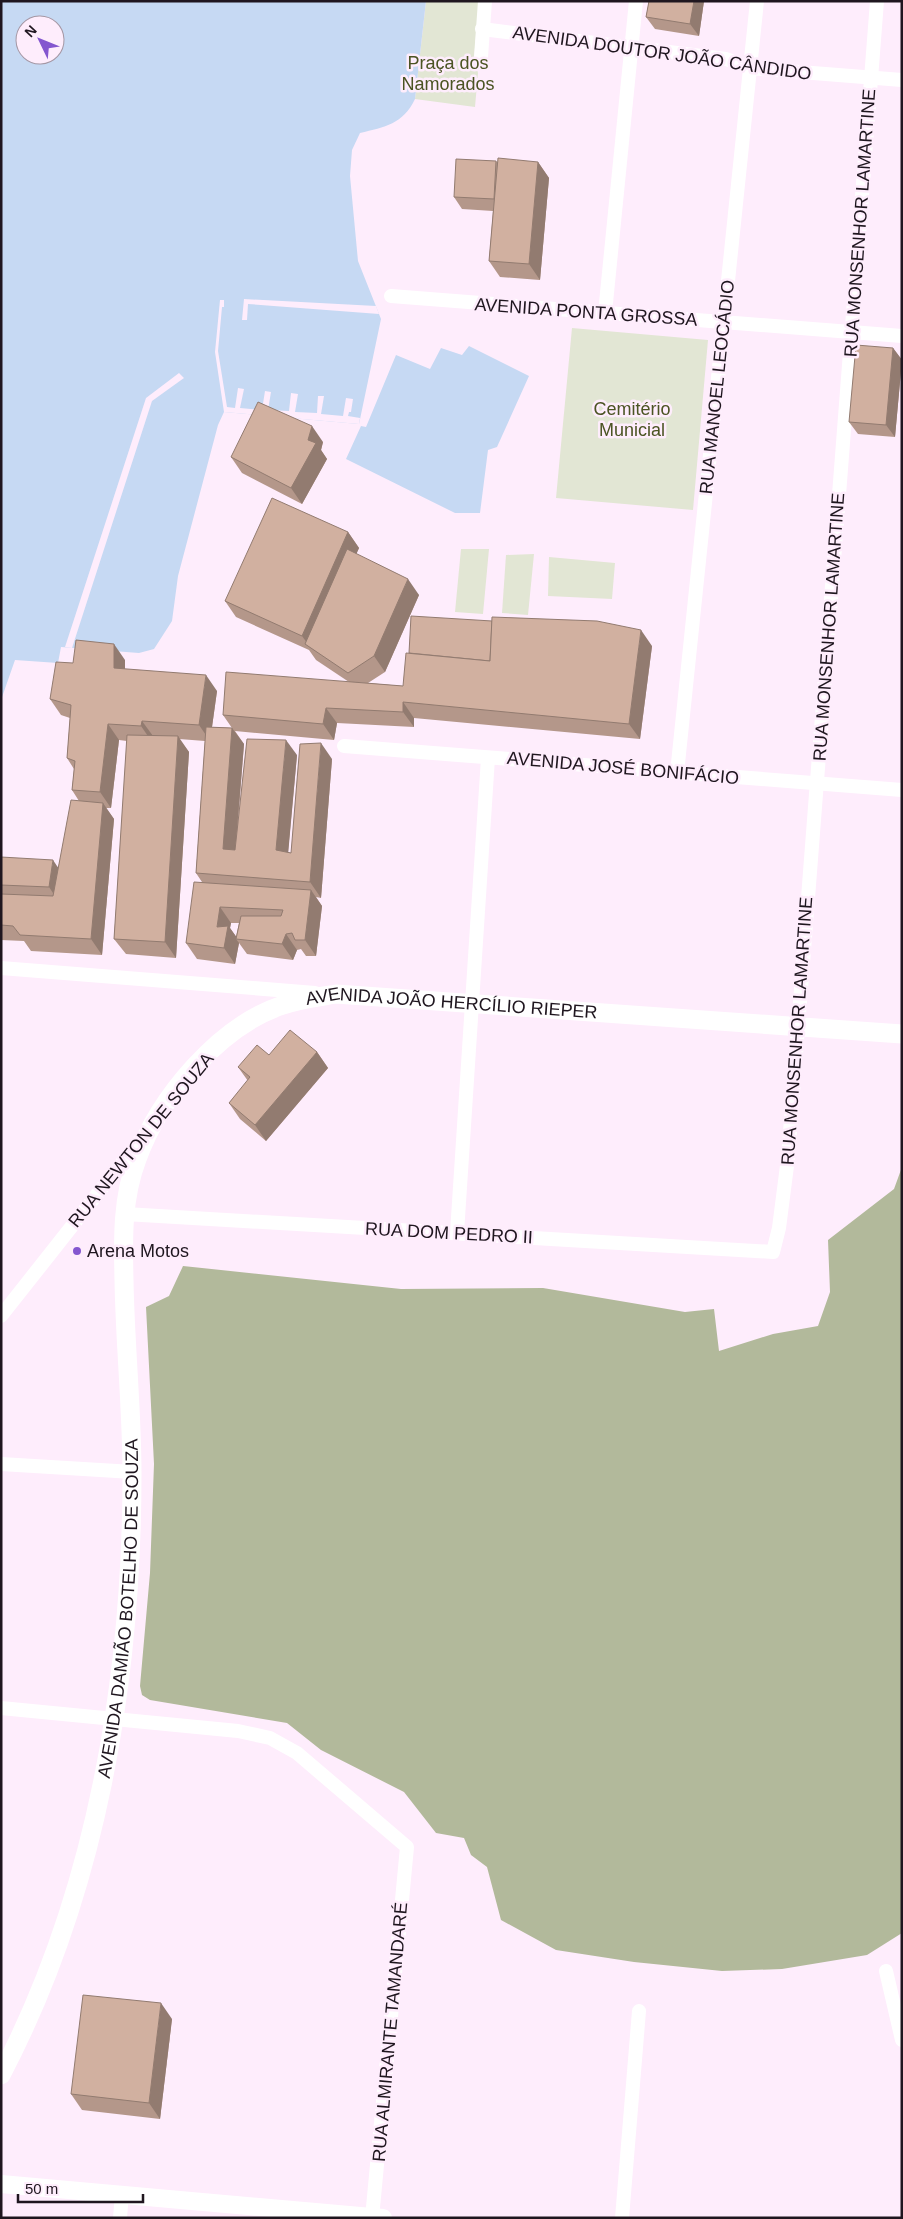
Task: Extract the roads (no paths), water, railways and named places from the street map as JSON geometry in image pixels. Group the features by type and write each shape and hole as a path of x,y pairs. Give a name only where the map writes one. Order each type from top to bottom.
{"main road":[{"name":"AVENIDA JOÃO HERCÍLIO RIEPER","path":"336,994 902,1034"},
{"name":"RUA NEWTON DE SOUZA","path":"150,1128 186,1077 223,1039 238,1028 282,1005 336,994"},
{"name":"AVENIDA DAMIÃO BOTELHO DE SOUZA","path":"1,2075 47,1976 74,1898 94,1817 113,1719 126,1610 132,1472 124,1298 125,1214 129,1185 150,1128"}],"street":[{"path":"481,57 485,1"},
{"path":"605,313 636,1"},
{"name":"RUA MANOEL LEOCÁDIO","path":"677,773 757,1"},
{"name":"RUA MONSENHOR LAMARTINE","path":"773,1252 785,1185 877,1"},
{"name":"AVENIDA DOUTOR JOÃO CÂNDIDO","path":"482,29 726,59 750,68 902,80"},
{"name":"AVENIDA PONTA GROSSA","path":"391,296 902,336"},
{"name":"AVENIDA JOSÉ BONIFÁCIO","path":"344,746 902,790"},
{"path":"457,1233 488,758"},
{"name":"AVENIDA JOÃO HERCÍLIO RIEPER","path":"1,968 336,994"},
{"name":"RUA NEWTON DE SOUZA","path":"1,1316 150,1128"},
{"name":"RUA DOM PEDRO II","path":"125,1214 773,1252"},
{"path":"1,1464 132,1472"},
{"path":"1,1708 113,1719"},
{"name":"RUA ALMIRANTE TAMANDARÉ","path":"113,1719 238,1731 270,1738 297,1752 407,1847 376,2217"},
{"path":"886,1971 902,2040"},
{"path":"622,2218 639,2011"},
{"path":"1,2184 376,2217"},
{"path":"120,2218 122,2194"}],"water":[{"path":"1,1 426,1 415,99 405,114 399,119 385,126 360,133 352,150 350,176 358,261 381,319 359,424 224,412 218,425 178,576 172,621 154,649 139,653 61,647 58,663 15,660 1,700"},
{"path":"469,346 529,376 497,447 488,450 480,513 455,513 346,459 361,426 366,427 396,355 430,369 441,348 462,355"}],"place":[{"name":"Arena Motos","path":"77,1251"}],"park label":[{"name":"Praça dos Namorados","path":"448,73"},
{"name":"Cemitério Municial","path":"632,419"}]}
